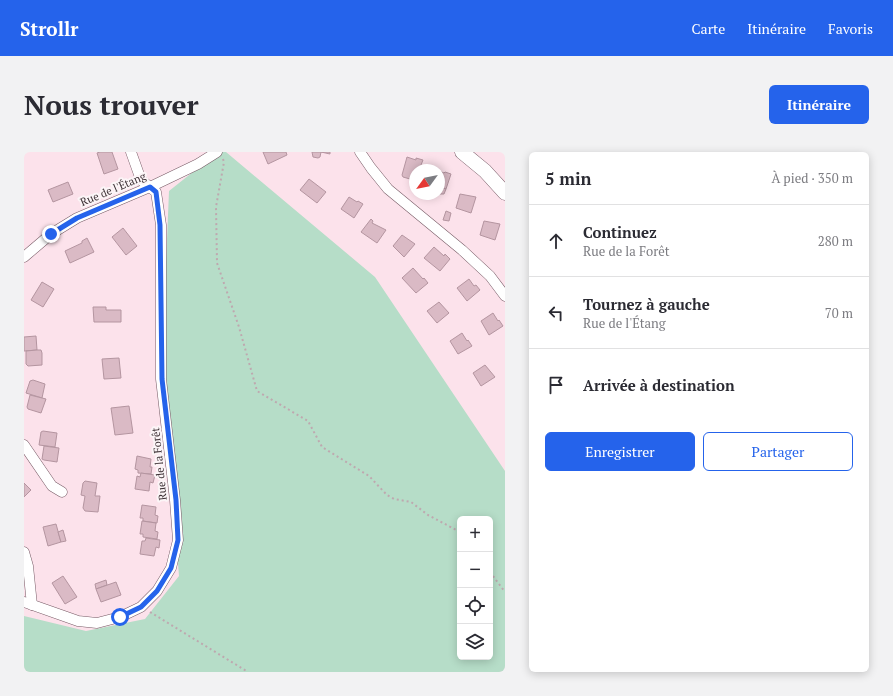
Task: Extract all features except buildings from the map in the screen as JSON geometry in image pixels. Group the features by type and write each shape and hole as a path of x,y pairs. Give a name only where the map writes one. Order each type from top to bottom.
{"main road":[{"path":"462,152 485,171 505,193"}],"street":[{"name":"Rue de la Forêt","path":"28,603 78,621 97,623 120,617 141,607 157,591 171,568 178,540 176,500 162,379 160,225 156,192 141,180 131,152"},
{"name":"Rue de l'Étang","path":"24,257 51,234 77,218 150,187 198,164 217,152"},
{"path":"360,152 388,189 462,250 490,276 505,296"},
{"path":"24,445 52,486 62,492"},
{"path":"24,552 28,566 28,603"}],"path":[{"path":"224,162 216,206 217,263 239,327 257,391 308,420 322,448 369,476 386,495 394,499 411,502 428,515 457,530"},
{"path":"493,576 505,592"},
{"path":"141,607 248,672"}],"green space":[{"path":"218,152 226,152 375,277 505,471 505,672 24,672 24,616 86,631 145,619 179,576 162,360 169,191"}],"route":[{"path":"51,234 77,218 150,187 156,192 160,225 160,320 162,379 176,500 178,540 171,568 157,591 141,607 120,617"}]}
